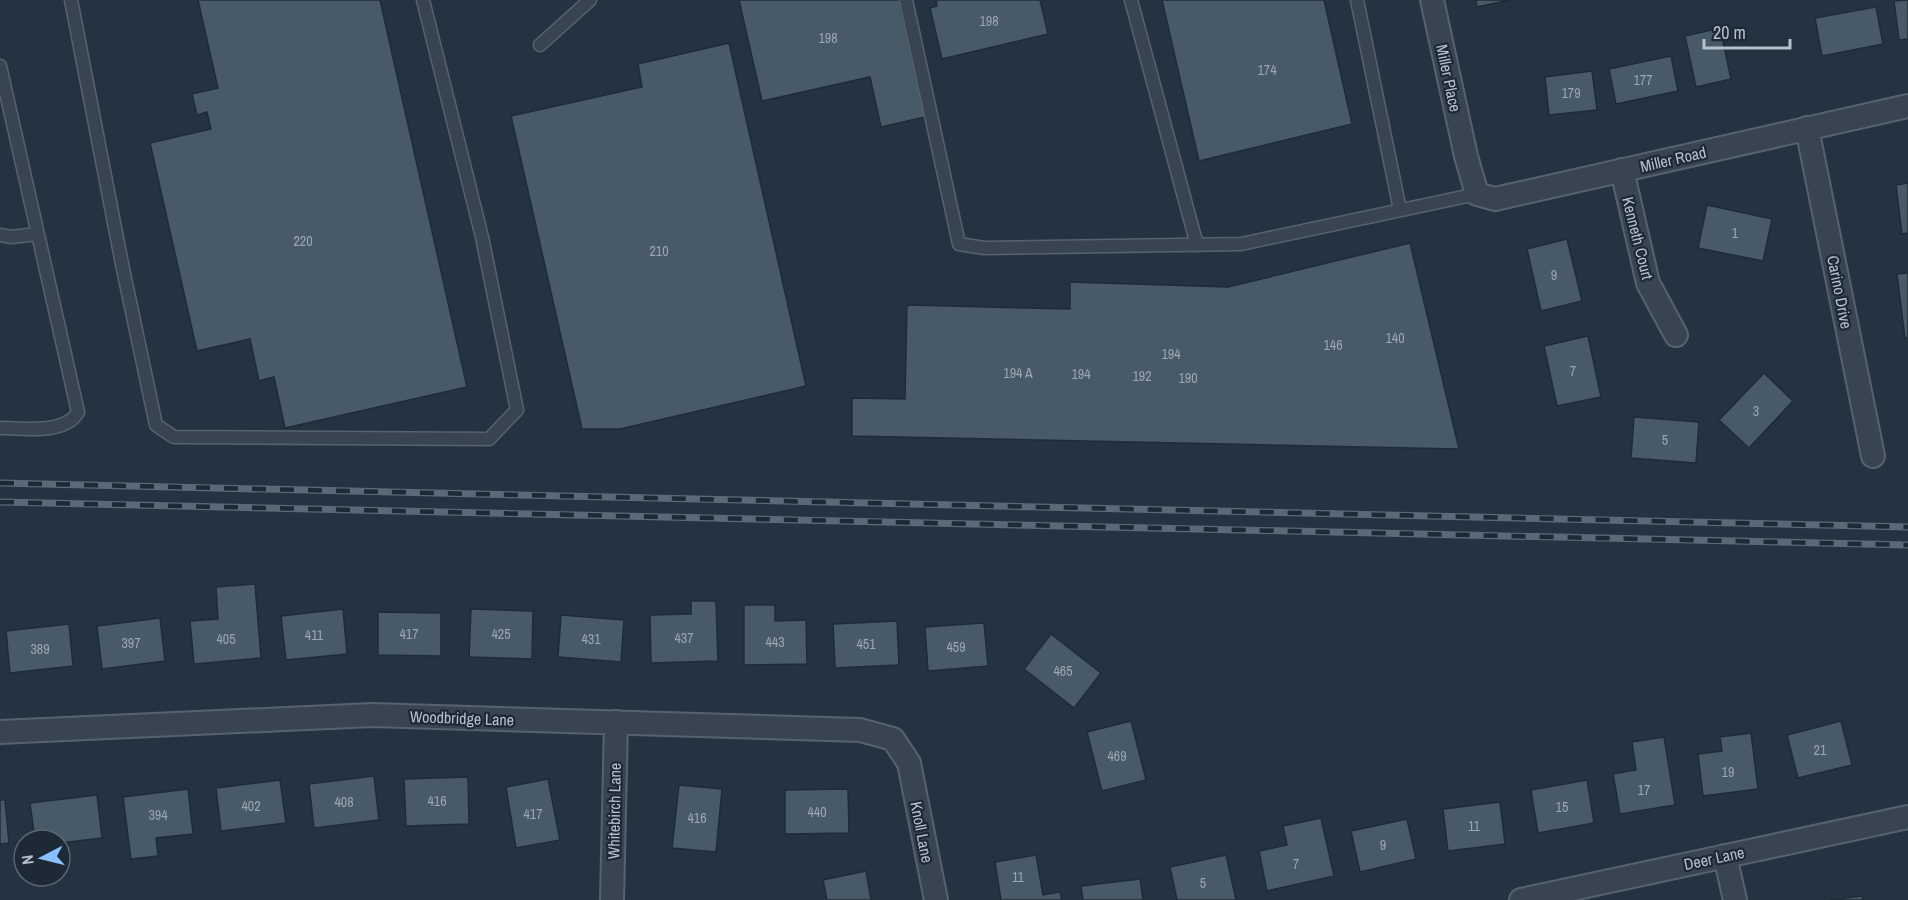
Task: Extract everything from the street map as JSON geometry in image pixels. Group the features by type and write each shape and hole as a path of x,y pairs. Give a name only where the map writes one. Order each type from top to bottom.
{"street":[{"name":"Miller Place","path":"1432,0 1476,194"},
{"name":"Miller Road","path":"1476,194 1495,199 1908,106"},
{"name":"Carino Drive","path":"1807,128 1873,456"},
{"name":"Kenneth Court","path":"1622,170 1648,284 1677,335"},
{"name":"Woodbridge Lane","path":"0,732 372,715 860,730 893,739 909,763"},
{"name":"Whitebirch Lane","path":"612,900 616,722"},
{"name":"Knoll Lane","path":"909,763 936,900"},
{"name":"Deer Lane","path":"1521,900 1908,817"},
{"path":"1725,856 1735,900"}],"lane":[{"path":"71,0 156,425 174,437 489,439 517,410 482,237 423,0"},
{"path":"540,45 590,0"},
{"path":"906,0 959,244 984,248 1241,244 1476,194"},
{"path":"1131,0 1197,245"},
{"path":"1357,0 1400,210"},
{"path":"0,66 2,85 78,412 74,419 66,425 52,428 0,428"},
{"path":"0,235 11,237 37,234"}],"building":[{"path":"198,0 380,0 467,387 285,428 274,377 259,381 250,339 197,351 150,143 211,129 207,112 197,115 192,94 218,88"},
{"path":"739,0 899,0 925,117 881,127 870,77 762,101"},
{"path":"936,0 1040,0 1048,34 942,59 930,8 937,6"},
{"path":"1162,0 1324,0 1352,124 1199,161"},
{"path":"1476,0 1510,0 1477,7"},
{"path":"1908,0 1908,39 1899,40 1894,1"},
{"path":"1876,7 1883,44 1822,56 1815,18"},
{"path":"1720,28 1731,79 1696,87 1685,36"},
{"path":"729,43 806,386 620,429 582,429 511,116 642,87 638,64"},
{"path":"1671,56 1678,91 1616,104 1609,69"},
{"path":"1592,71 1597,110 1549,115 1545,77"},
{"path":"1908,183 1908,233 1902,234 1896,185"},
{"path":"1707,205 1772,219 1763,261 1698,248"},
{"path":"1567,239 1582,301 1541,311 1527,249"},
{"path":"1410,243 1459,449 852,436 852,398 905,399 907,305 1070,309 1070,282 1228,287"},
{"path":"1908,273 1908,338 1905,338 1897,274"},
{"path":"1588,336 1601,397 1557,406 1544,346"},
{"path":"1764,373 1793,401 1749,448 1719,420"},
{"path":"1634,417 1699,422 1696,463 1631,458"},
{"path":"255,584 261,658 194,664 190,621 218,619 216,587"},
{"path":"691,601 716,601 718,661 651,663 650,615 691,614"},
{"path":"744,605 775,605 775,621 806,620 807,664 744,665"},
{"path":"343,609 347,654 286,660 281,616"},
{"path":"471,609 533,611 532,659 469,657"},
{"path":"378,612 441,613 441,656 378,655"},
{"path":"561,615 624,620 621,662 558,657"},
{"path":"160,618 165,661 102,669 97,626"},
{"path":"897,621 899,665 835,668 833,624"},
{"path":"984,623 988,666 928,671 925,627"},
{"path":"69,624 73,666 10,673 6,631"},
{"path":"1051,634 1101,673 1074,708 1024,669"},
{"path":"1131,721 1146,780 1102,791 1087,732"},
{"path":"1841,721 1852,765 1798,778 1787,735"},
{"path":"1751,733 1758,789 1703,796 1698,754 1722,751 1720,737"},
{"path":"1664,737 1675,805 1620,814 1613,774 1636,770 1632,742"},
{"path":"374,776 379,820 314,828 309,784"},
{"path":"468,777 469,824 406,826 404,779"},
{"path":"548,779 560,840 516,848 506,787"},
{"path":"280,780 286,823 221,831 216,788"},
{"path":"1587,780 1594,823 1538,833 1531,790"},
{"path":"679,785 722,789 716,852 672,848"},
{"path":"188,789 193,834 156,838 158,856 131,859 123,797"},
{"path":"848,789 849,833 785,834 785,790"},
{"path":"97,795 102,838 72,842 72,828 33,828 30,803"},
{"path":"0,800 5,800 9,843 0,844"},
{"path":"1500,802 1505,844 1448,851 1443,809"},
{"path":"1321,818 1334,876 1267,891 1259,851 1287,845 1283,826"},
{"path":"1407,819 1416,859 1360,872 1351,831"},
{"path":"1036,855 1043,895 1060,892 1062,900 1001,900 995,862"},
{"path":"1226,855 1236,900 1177,900 1170,867"},
{"path":"866,871 871,900 827,900 823,880"},
{"path":"1140,879 1143,900 1083,900 1081,886"},
{"path":"1862,896 1863,900 1830,900"}],"railway":[{"path":"0,483 1908,527"},
{"path":"0,502 1908,545"}]}
